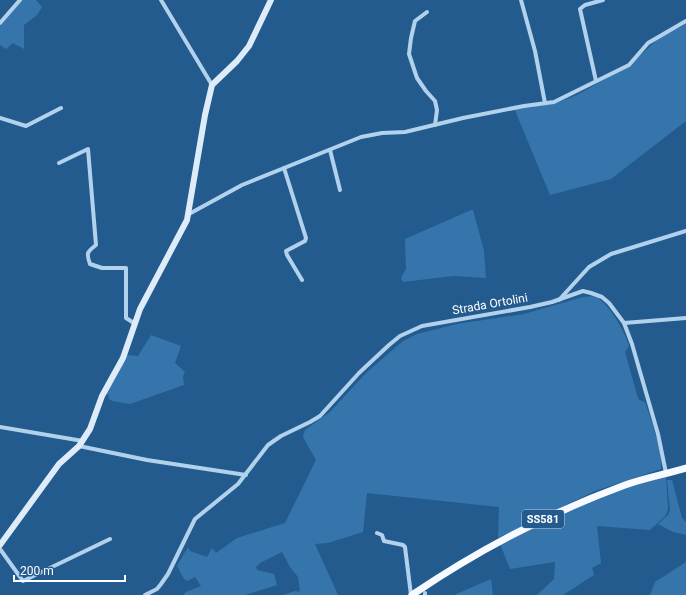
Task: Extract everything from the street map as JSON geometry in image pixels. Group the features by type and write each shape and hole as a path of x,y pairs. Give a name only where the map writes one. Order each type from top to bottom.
{"main road":[{"path":"0,545 59,464 80,444 90,429 102,396 123,358 134,323 150,287 181,233 189,214 192,186 212,85 246,51 271,0"},
{"name":"SS581","path":"411,595 450,569 527,527 606,492 686,468"}],"street":[{"path":"0,23 2,17 20,0"},
{"path":"161,0 212,85"},
{"path":"520,0 534,50 545,103"},
{"path":"596,82 580,9 585,5 603,0"},
{"path":"427,12 415,21 409,54 417,78 426,92 435,101 437,110 435,125"},
{"path":"189,214 242,185 361,137 382,133 405,132 524,106 554,102 629,65 648,43 686,21"},
{"path":"0,118 26,126 61,108"},
{"path":"59,163 88,149 96,245 88,251 88,260 90,264 102,268 126,268 126,318 134,323"},
{"path":"330,150 340,190"},
{"path":"284,168 306,238 305,241 286,251 302,280"},
{"path":"558,300 589,267 611,254 686,231"},
{"name":"Strada Ortolini","path":"145,595 157,589 168,574 195,519 230,492 246,475 271,442 320,416 359,373 400,336 422,326 530,307 583,292 595,294 609,303 624,323 632,344 658,434 666,473"},
{"path":"624,323 686,318"},
{"path":"0,427 147,460 246,475"},
{"path":"377,533 382,535 384,541 403,545 405,547 411,595"},
{"path":"0,549 23,581 110,539"}],"shaded area":[{"path":"22,0 36,0 42,7 37,15 24,25 24,49 13,43 6,49 0,45 0,25"},
{"path":"686,24 686,121 611,179 550,195 514,108 554,104 577,95 630,65 658,39"},
{"path":"473,210 484,251 486,278 453,276 403,282 401,278 406,269 405,239"},
{"path":"583,297 594,297 600,300 616,318 624,334 629,346 625,352 637,395 639,400 645,402 653,426 660,453 661,469 595,491 498,538 499,507 367,493 363,532 328,543 315,544 338,595 283,595 295,591 299,592 300,590 298,577 290,567 282,552 260,563 256,567 257,570 274,574 277,585 245,595 183,595 186,592 201,586 195,577 187,581 184,579 177,566 188,547 190,551 207,557 212,548 216,553 237,538 285,523 316,460 303,437 305,430 330,412 366,373 403,341 417,334 457,324 524,314"},
{"path":"151,335 181,346 175,363 185,372 183,376 184,385 130,404 112,401 108,398 109,395 106,394 127,355 138,356"},
{"path":"666,476 668,509 666,515 650,530 597,526 601,563 592,568 594,575 563,595 537,595 554,579 555,562 510,569 500,544 604,494"},
{"path":"667,480 672,480 682,518 686,522 686,535 673,532 658,524 668,515 670,510"},
{"path":"686,562 686,595 650,595 655,582"},
{"path":"491,579 493,595 454,595"}]}
